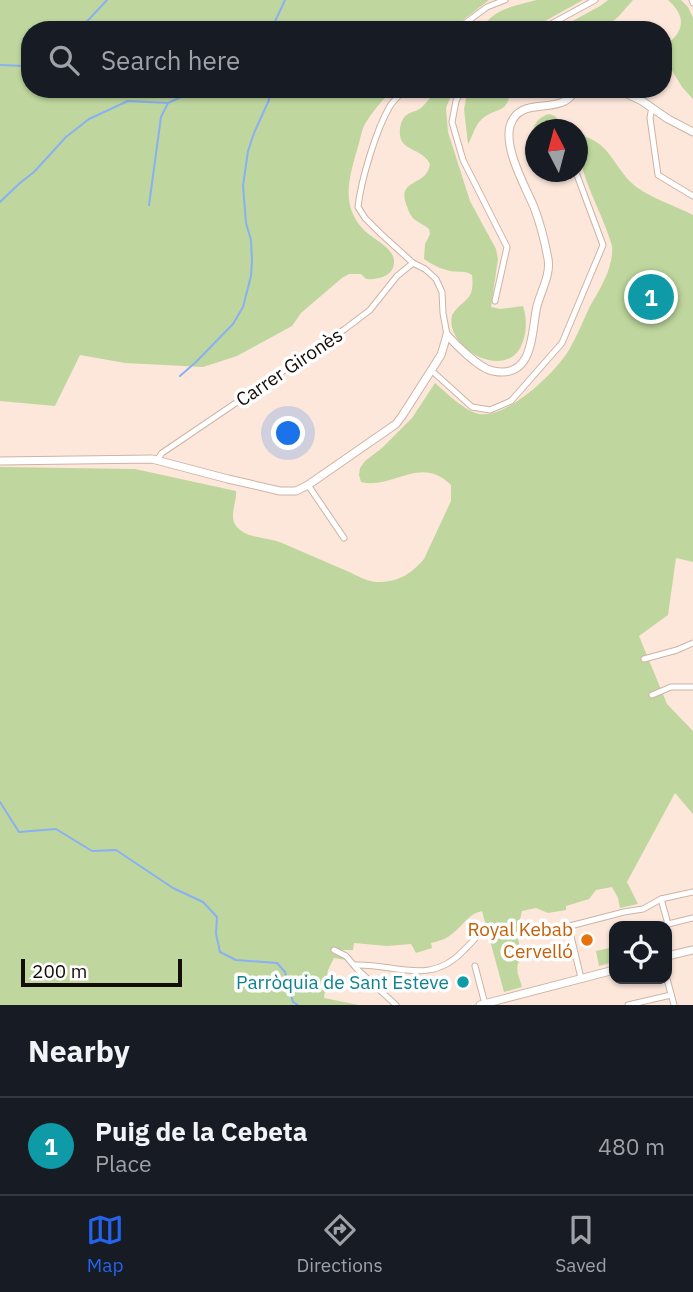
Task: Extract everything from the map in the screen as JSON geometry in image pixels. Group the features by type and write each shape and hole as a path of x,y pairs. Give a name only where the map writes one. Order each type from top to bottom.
{"street":[{"path":"468,21 486,7 505,0"},
{"path":"556,21 595,0"},
{"path":"0,461 157,460 228,480 285,492 296,491 396,424 441,355 447,335 442,292 436,279 413,263 365,218 358,207 364,176 379,132 390,106 397,98"},
{"path":"458,98 452,122 463,160 507,247 495,301"},
{"path":"447,335 460,349 492,371 513,369 528,355 549,261 536,212 514,160 510,128 514,118 522,110 563,102 568,98"},
{"path":"634,98 693,132"},
{"path":"652,107 650,118 659,175 693,196"},
{"path":"431,370 472,407 490,410 511,401 562,343 603,245 579,182"},
{"name":"Carrer Gironès","path":"157,460 162,453 370,310 397,276 413,263"},
{"path":"441,355 451,349 460,349"},
{"path":"308,485 344,538"},
{"path":"644,659 693,643"},
{"path":"652,695 671,687 693,687"},
{"path":"581,978 569,927 643,909 661,899 693,892"},
{"path":"661,899 667,921"},
{"path":"643,909 645,919"},
{"path":"672,923 693,918"},
{"path":"354,965 418,972 447,965 465,950 480,933 481,928 486,926"},
{"path":"334,950 346,956 396,1005"},
{"path":"672,955 693,950"},
{"path":"475,966 482,1004 508,1002 609,971"},
{"path":"668,984 674,1005"},
{"path":"628,1005 671,995"}],"green space":[{"path":"0,0 489,0 462,21 21,21 21,98 385,98 364,127 351,171 349,202 357,222 391,252 394,266 388,274 380,278 366,279 361,274 349,274 342,278 301,313 292,326 237,356 203,367 125,363 80,355 55,406 0,401"},
{"path":"537,0 583,0 545,21 488,21 514,6"},
{"path":"608,0 633,0 613,21 572,21"},
{"path":"668,0 681,0 693,18 693,99 672,71 672,40 678,33 681,22 674,6"},
{"path":"429,98 450,98 446,108 448,132 470,201 496,249 498,259 491,307 500,309 523,306 526,330 522,344 514,355 504,360 478,356 457,339 452,328 452,315 470,295 472,275 443,269 424,259 429,229 413,218 406,204 406,190 424,176 430,164 425,157 402,141 401,124 405,116"},
{"path":"466,98 509,98 504,107 479,122 468,144 464,109"},
{"path":"549,114 558,119 539,119"},
{"path":"588,138 604,148 634,185 693,215 693,562 676,558 668,615 639,636 667,704 693,731 693,814 675,793 627,882 638,904 620,908 612,887 596,890 589,899 566,906 566,910 548,913 536,908 522,911 517,933 522,958 518,971 522,987 504,992 482,911 470,917 448,937 431,943 432,948 416,953 411,944 387,946 354,943 353,950 339,950 346,960 334,958 328,970 324,998 359,1005 0,1005 0,467 135,469 236,491 233,519 237,527 246,534 282,543 369,581 391,581 403,576 424,559 451,501 451,485 440,476 428,473 373,483 361,482 360,468 412,418 435,383 467,409 479,414 490,414 530,392 563,359 611,262 612,246 588,182"},
{"path":"609,948 609,963 599,966 596,951"}],"waterway":[{"path":"87,21 107,0"},
{"path":"275,21 285,0"},
{"path":"0,65 21,66"},
{"path":"149,205 161,117 168,103 179,98"},
{"path":"180,376 233,324 243,307 252,261 243,186 248,151 269,98"},
{"path":"0,202 34,172 66,137 89,119 128,101 168,103"},
{"path":"0,802 19,832 56,829 92,851 116,850 173,888 203,902 217,917 216,934 220,952 236,960 277,963 285,972 293,1002 298,1005"}],"place":[{"name":"Puig de la Cebeta","path":"651,297"},
{"name":"Royal Kebab Cervelló","path":"587,940"},
{"name":"Parròquia de Sant Esteve","path":"463,982"}]}
